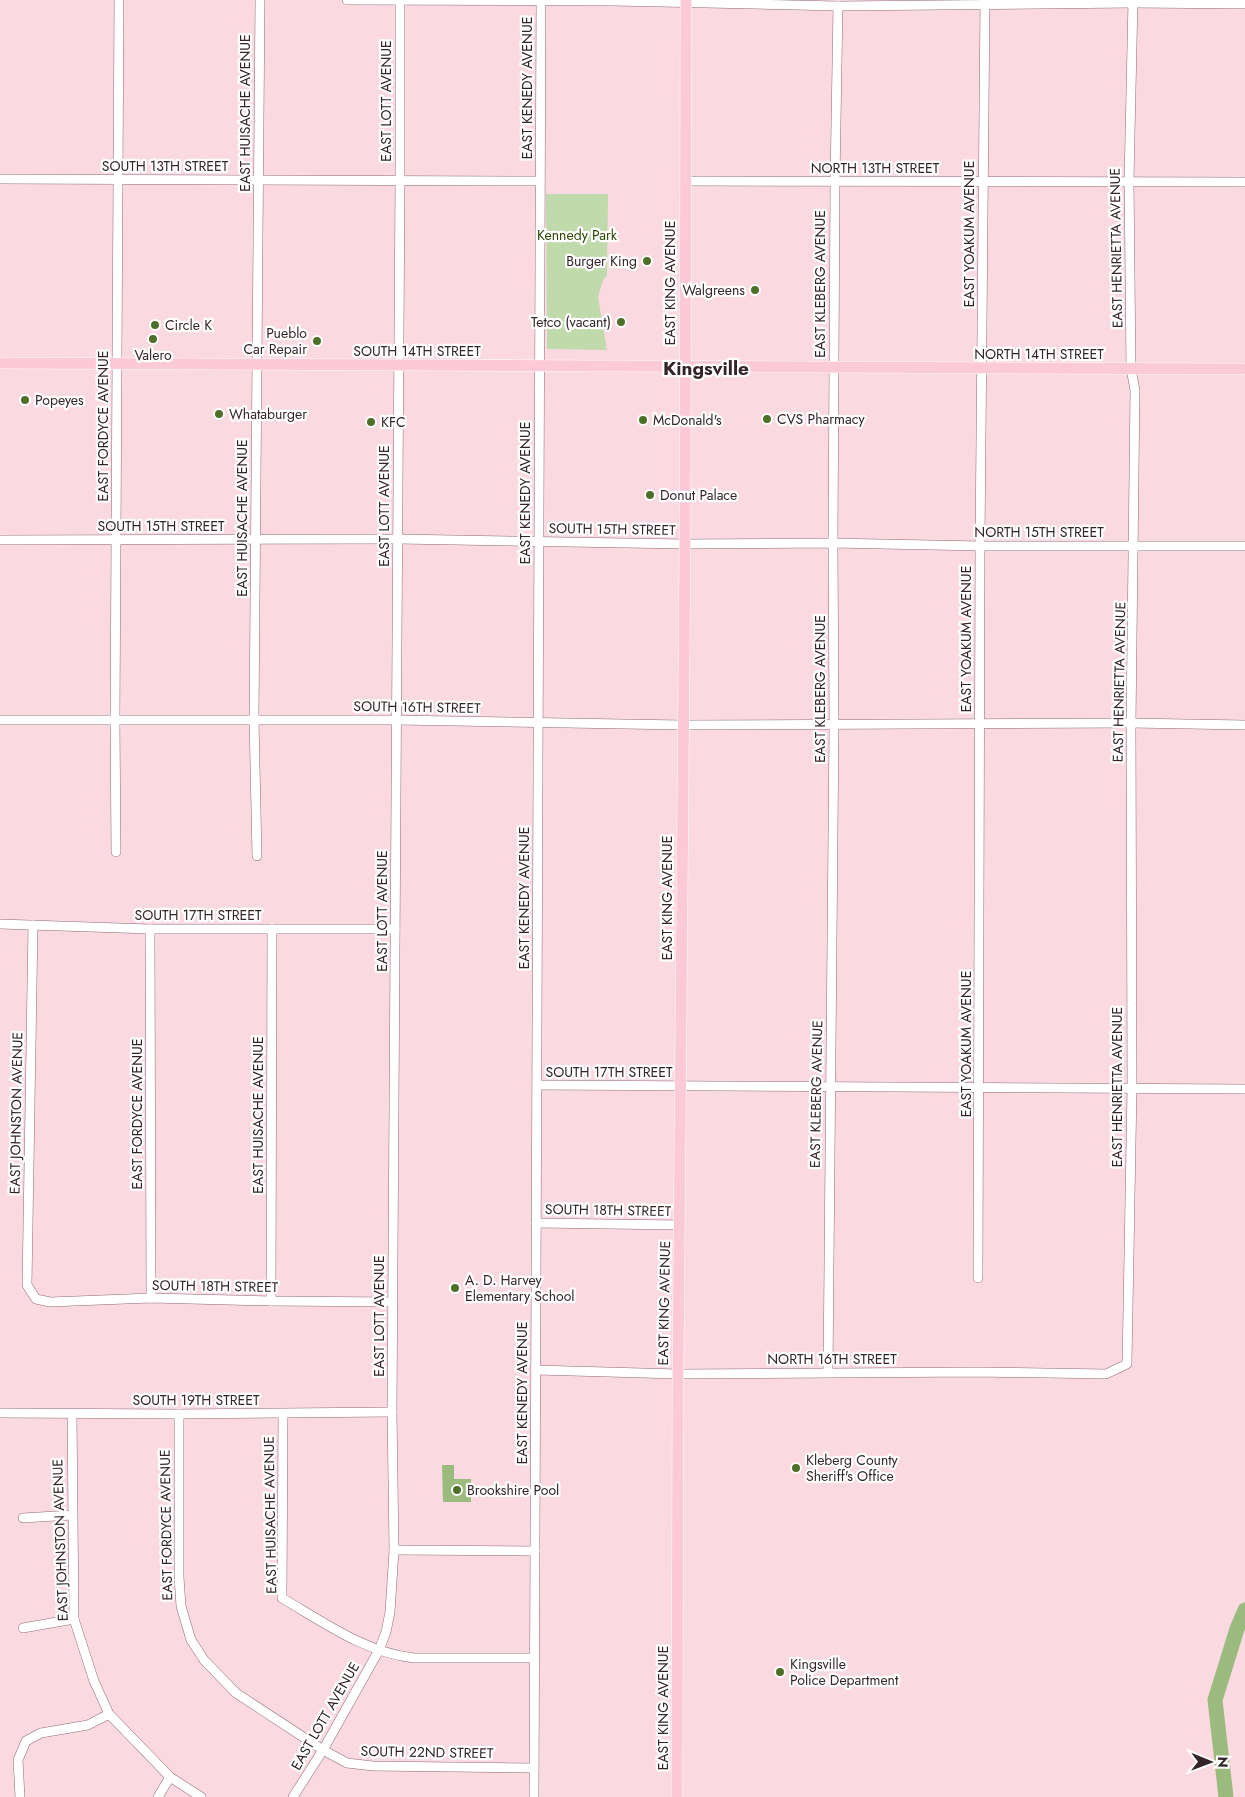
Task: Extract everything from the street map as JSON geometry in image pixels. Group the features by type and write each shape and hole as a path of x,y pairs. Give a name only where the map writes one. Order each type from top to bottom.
{"main road":[{"name":"EAST KING AVENUE","path":"677,1797 682,725 685,544 686,1"},
{"name":"SOUTH 14TH STREET","path":"0,364 834,367"},
{"name":"NORTH 14TH STREET","path":"834,367 1245,369"}],"street":[{"name":"EAST FORDYCE AVENUE","path":"116,852 119,0"},
{"name":"EAST HUISACHE AVENUE","path":"257,856 254,720 260,0"},
{"path":"347,0 686,1 764,2 838,6 904,2 1133,1 1245,4"},
{"name":"EAST LOTT AVENUE","path":"293,1797 324,1750 379,1650 386,1632 390,1612 394,1550 392,1412 400,0"},
{"name":"EAST KENEDY AVENUE","path":"534,1797 541,0"},
{"name":"EAST HENRIETTA AVENUE","path":"1127,1364 1132,1088 1131,723 1135,390 1131,369 1129,181 1133,1"},
{"name":"EAST YOAKUM AVENUE","path":"978,1278 980,546 985,2"},
{"name":"EAST KLEBERG AVENUE","path":"828,1372 834,725 835,181 838,6"},
{"name":"SOUTH 13TH STREET","path":"0,179 540,181"},
{"name":"NORTH 13TH STREET","path":"685,181 1245,182"},
{"name":"SOUTH 15TH STREET","path":"0,540 398,539 685,544 833,544"},
{"name":"NORTH 15TH STREET","path":"833,544 1245,546"},
{"name":"SOUTH 16TH STREET","path":"0,720 397,720 682,725 834,725"},
{"path":"834,725 1131,723 1245,725"},
{"name":"SOUTH 17TH STREET","path":"0,924 150,929 396,929"},
{"name":"EAST JOHNSTON AVENUE","path":"33,925 26,1285 36,1299"},
{"name":"EAST FORDYCE AVENUE","path":"150,929 151,1298"},
{"name":"EAST HUISACHE AVENUE","path":"271,1301 272,929"},
{"name":"SOUTH 17TH STREET","path":"537,1085 830,1088 1245,1088"},
{"name":"SOUTH 18TH STREET","path":"536,1223 680,1225"},
{"name":"SOUTH 18TH STREET","path":"36,1299 50,1302 151,1298 393,1302"},
{"name":"NORTH 16TH STREET","path":"536,1370 678,1374 978,1372 1106,1374 1127,1364"},
{"name":"SOUTH 19TH STREET","path":"0,1413 283,1414 392,1412"},
{"name":"EAST JOHNSTON AVENUE","path":"72,1414 74,1619 94,1681 109,1714 170,1777 201,1797"},
{"name":"EAST FORDYCE AVENUE","path":"179,1414 179,1577 181,1606 191,1640 204,1660 236,1693 324,1750"},
{"name":"EAST HUISACHE AVENUE","path":"283,1414 282,1598 352,1638 379,1650"},
{"path":"23,1518 72,1515"},
{"path":"394,1550 535,1551"},
{"path":"23,1628 48,1622 74,1619"},
{"path":"379,1650 395,1656 414,1658 534,1658"},
{"path":"20,1797 18,1760 26,1741 41,1733 88,1724 109,1714"},
{"name":"SOUTH 22ND STREET","path":"324,1750 348,1763 373,1766 534,1768"},
{"path":"158,1797 170,1777"}],"green space":[{"name":"Kennedy Park","path":"546,194 608,194 607,276 603,280 598,297 607,350 547,349"}],"shaded area":[{"name":"Brookshire Pool","path":"442,1465 454,1465 454,1479 471,1479 471,1502 443,1502"}],"waterway":[{"path":"1226,1797 1215,1700 1237,1629 1245,1610"}],"place":[{"name":"Burger King","path":"647,261"},
{"name":"Walgreens","path":"755,290"},
{"name":"Tetco (vacant)","path":"621,322"},
{"name":"Circle K","path":"155,325"},
{"name":"Valero","path":"153,339"},
{"name":"Pueblo Car Repair","path":"317,341"},
{"name":"Popeyes","path":"25,400"},
{"name":"Whataburger","path":"219,414"},
{"name":"CVS Pharmacy","path":"767,419"},
{"name":"McDonald's","path":"643,420"},
{"name":"KFC","path":"371,422"},
{"name":"Donut Palace","path":"650,495"},
{"name":"A. D. Harvey Elementary School","path":"455,1288"},
{"name":"Kleberg County Sheriff's Office","path":"796,1468"},
{"name":"Brookshire Pool","path":"457,1490"},
{"name":"Kingsville Police Department","path":"780,1672"}],"district":[{"name":"Kingsville","path":"706,368"}]}
